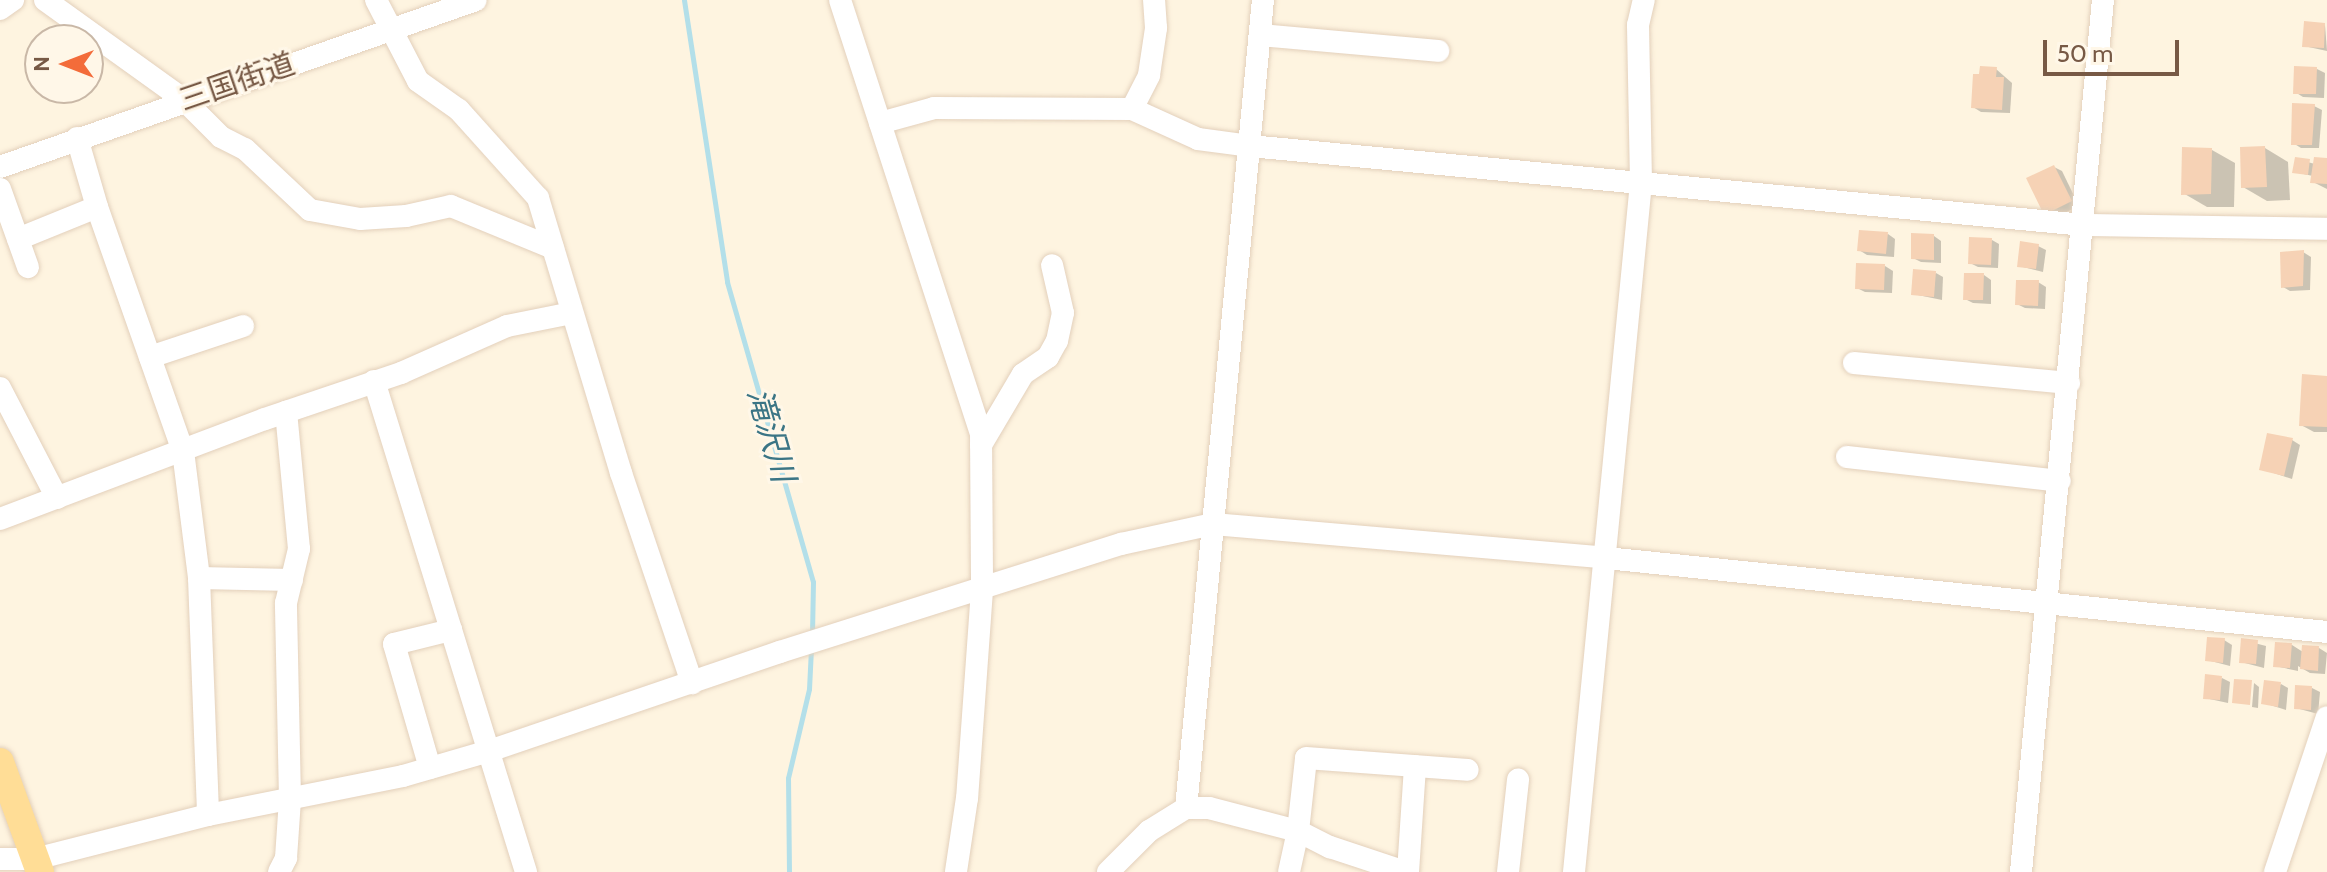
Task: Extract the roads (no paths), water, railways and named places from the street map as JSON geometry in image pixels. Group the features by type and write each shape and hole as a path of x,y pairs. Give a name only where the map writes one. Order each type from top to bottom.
{"main road":[{"path":"0,762 38,865"}],"street":[{"path":"0,9 13,0"},
{"path":"45,0 184,100 221,137 245,149 310,210 360,219 406,216 451,206 553,248"},
{"path":"376,0 418,81 459,110 538,198 692,683"},
{"name":"三国街道","path":"0,167 476,0"},
{"path":"840,0 981,434 982,590 967,798 956,872"},
{"path":"1132,109 1149,75 1156,28 1154,0"},
{"path":"1186,808 1263,0"},
{"path":"1574,872 1641,182 1638,25 1644,0"},
{"path":"2021,872 2103,0"},
{"path":"1260,35 1438,51"},
{"path":"880,123 934,108 1132,109 1198,139 1250,146 2084,225 2327,229"},
{"path":"77,138 97,207 183,451 199,578 208,815"},
{"path":"0,189 28,267"},
{"path":"18,239 97,207"},
{"path":"981,445 1023,374 1048,357 1057,341 1063,313 1052,265"},
{"path":"0,519 286,412 401,373 507,326 572,313"},
{"path":"150,357 243,326"},
{"path":"1854,363 2069,383"},
{"path":"374,381 526,872"},
{"path":"0,388 57,498"},
{"path":"279,872 286,858 290,799 286,603 299,549 286,412"},
{"path":"1847,457 2060,481"},
{"path":"0,859 38,865 208,815 430,768 489,751 780,652 1121,544 1213,524 1606,558 2048,606 2327,632"},
{"path":"199,578 292,580"},
{"path":"430,768 394,644 451,630"},
{"path":"2275,872 2327,717"},
{"path":"1289,872 1298,831 1306,758 1468,770"},
{"path":"1108,872 1149,831 1186,808 1209,808 1298,831 1330,847 1406,872 1415,766"},
{"path":"1508,872 1518,780"}],"waterway":[{"name":"滝沢川","path":"684,0 727,282 813,582 812,634"},
{"name":"滝沢川","path":"789,872 788,778 809,689 811,648"}]}
